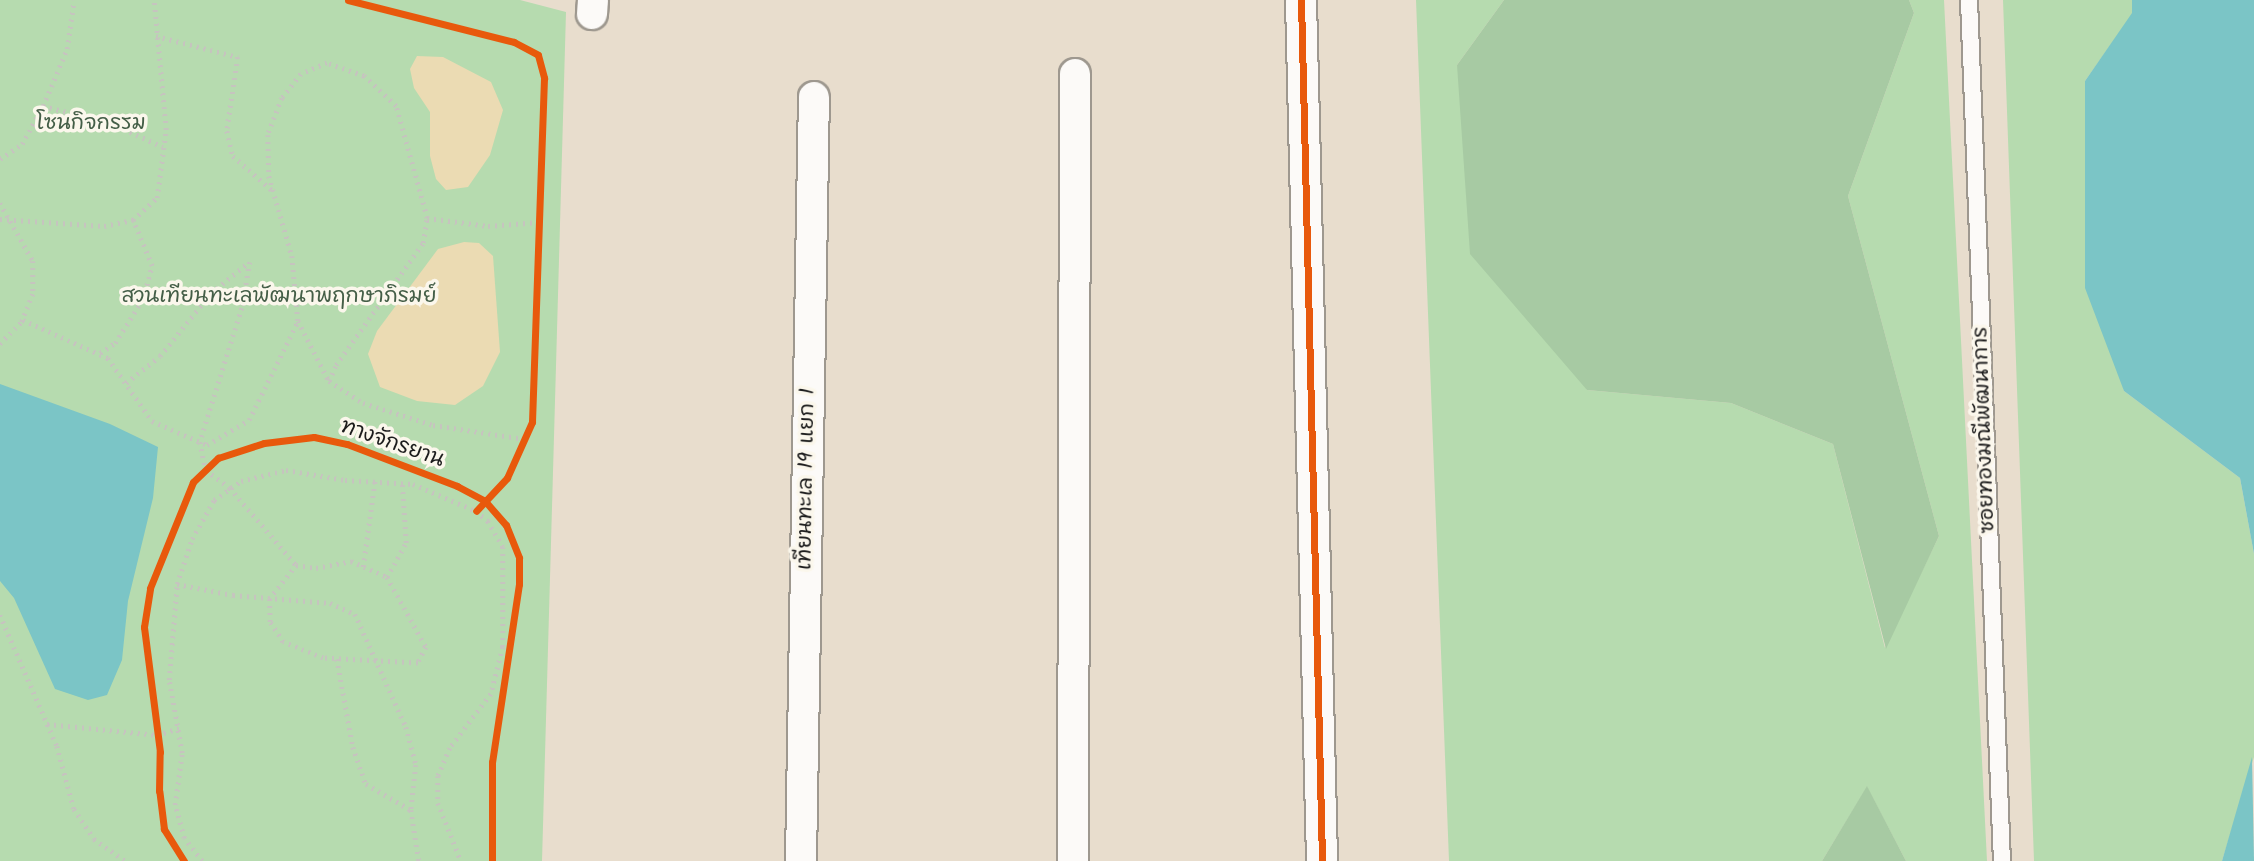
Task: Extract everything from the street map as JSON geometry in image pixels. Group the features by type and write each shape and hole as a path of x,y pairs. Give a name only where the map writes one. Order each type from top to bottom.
{"street":[{"path":"1301,0 1322,861"},
{"path":"1073,861 1075,74"},
{"name":"เทียนทะเล 19 แยก 1","path":"802,861 814,97"}],"lane":[{"name":"ซอยทองมณีพัฒนาการ","path":"1969,0 2002,861"}],"path":[{"path":"0,159 22,144 43,106 67,49 74,0"},
{"path":"0,219 104,226 133,219 157,198 166,130 154,1"},
{"path":"156,36 238,57 227,131 233,156 274,192"},
{"path":"329,381 336,365 423,243 427,218 396,106 364,76 327,63 301,74 282,97 268,135 274,192 292,256 298,321 329,381 363,403 433,425 524,439"},
{"path":"43,106 111,123 163,147"},
{"path":"0,203 14,222 33,261 33,295 23,320 0,344"},
{"path":"538,235 539,209"},
{"path":"427,218 488,226 539,222"},
{"path":"100,353 115,342 143,299 152,266 133,219"},
{"path":"126,383 160,356 211,293 250,261 242,308 200,442 203,473"},
{"path":"23,320 100,353 126,383 152,421 207,445 249,420 298,321"},
{"path":"521,449 528,430"},
{"path":"203,473 218,458"},
{"path":"202,861 184,838 175,804 180,727 169,680 177,584 192,539 214,500 241,481 286,470 345,480 402,482 476,511 488,521 503,547 503,646 491,694 450,748 439,776 438,803 461,861"},
{"path":"203,473 230,488 296,565 316,568 351,561 387,577 426,647 418,663 323,658 283,642 270,622 269,599 296,565"},
{"path":"363,566 375,479"},
{"path":"387,577 406,543 402,482"},
{"path":"476,511 485,501"},
{"path":"177,584 269,599 330,603 355,614 406,727 416,765 411,810 419,861"},
{"path":"0,615 47,723 74,809 94,839 127,861"},
{"path":"510,660 514,635"},
{"path":"337,659 353,747 366,784 411,810"},
{"path":"155,721 158,739"},
{"path":"47,723 158,739 180,727"}],"green space":[{"name":"สวนเทียนทะเลพัฒนาพฤกษาภิรมย์","path":"0,0 520,0 566,12 542,861 0,861"},
{"path":"1416,0 1504,0 1457,65 1587,390 1731,403 1833,444 1885,648 1939,536 1848,196 1914,13 1909,0 1944,0 1987,861 1906,861 1867,787 1822,861 1449,861"},
{"path":"1504,0 1909,0 1914,13 1848,196 1939,536 1886,649 1833,444 1731,403 1587,390 1470,254 1457,65"},
{"path":"2003,0 2132,0 2133,13 2085,81 2124,391 2240,478 2254,554 2254,757 2222,861 2034,861"},
{"path":"1867,786 1906,861 1822,861"}],"sand":[{"path":"417,56 443,57 491,82 503,110 490,155 468,187 446,190 436,179 430,156 430,112 414,88 410,69"},
{"path":"464,242 479,243 493,256 500,352 483,386 455,405 417,401 380,387 368,354 377,331 438,249"}],"water":[{"path":"2132,0 2254,0 2254,554 2240,478 2124,391 2085,288 2085,81 2132,13"},
{"path":"0,384 110,424 158,447 153,498 128,601 122,660 107,695 88,700 55,689 14,598 0,581"},
{"path":"2252,757 2254,861 2222,861"}],"cycle path":[{"path":"348,0 514,42 538,55 544,78 532,422 507,478 476,511"},
{"path":"1301,0 1322,861"},
{"name":"ทางจักรยาน","path":"184,861 164,829 159,791 160,752 144,627 150,588 193,482 218,458 264,443 314,437 347,444 457,486 485,501 506,525 519,558 519,584 492,762 492,861"}],"park label":[{"name":"โซนกิจกรรม","path":"91,124"}]}
